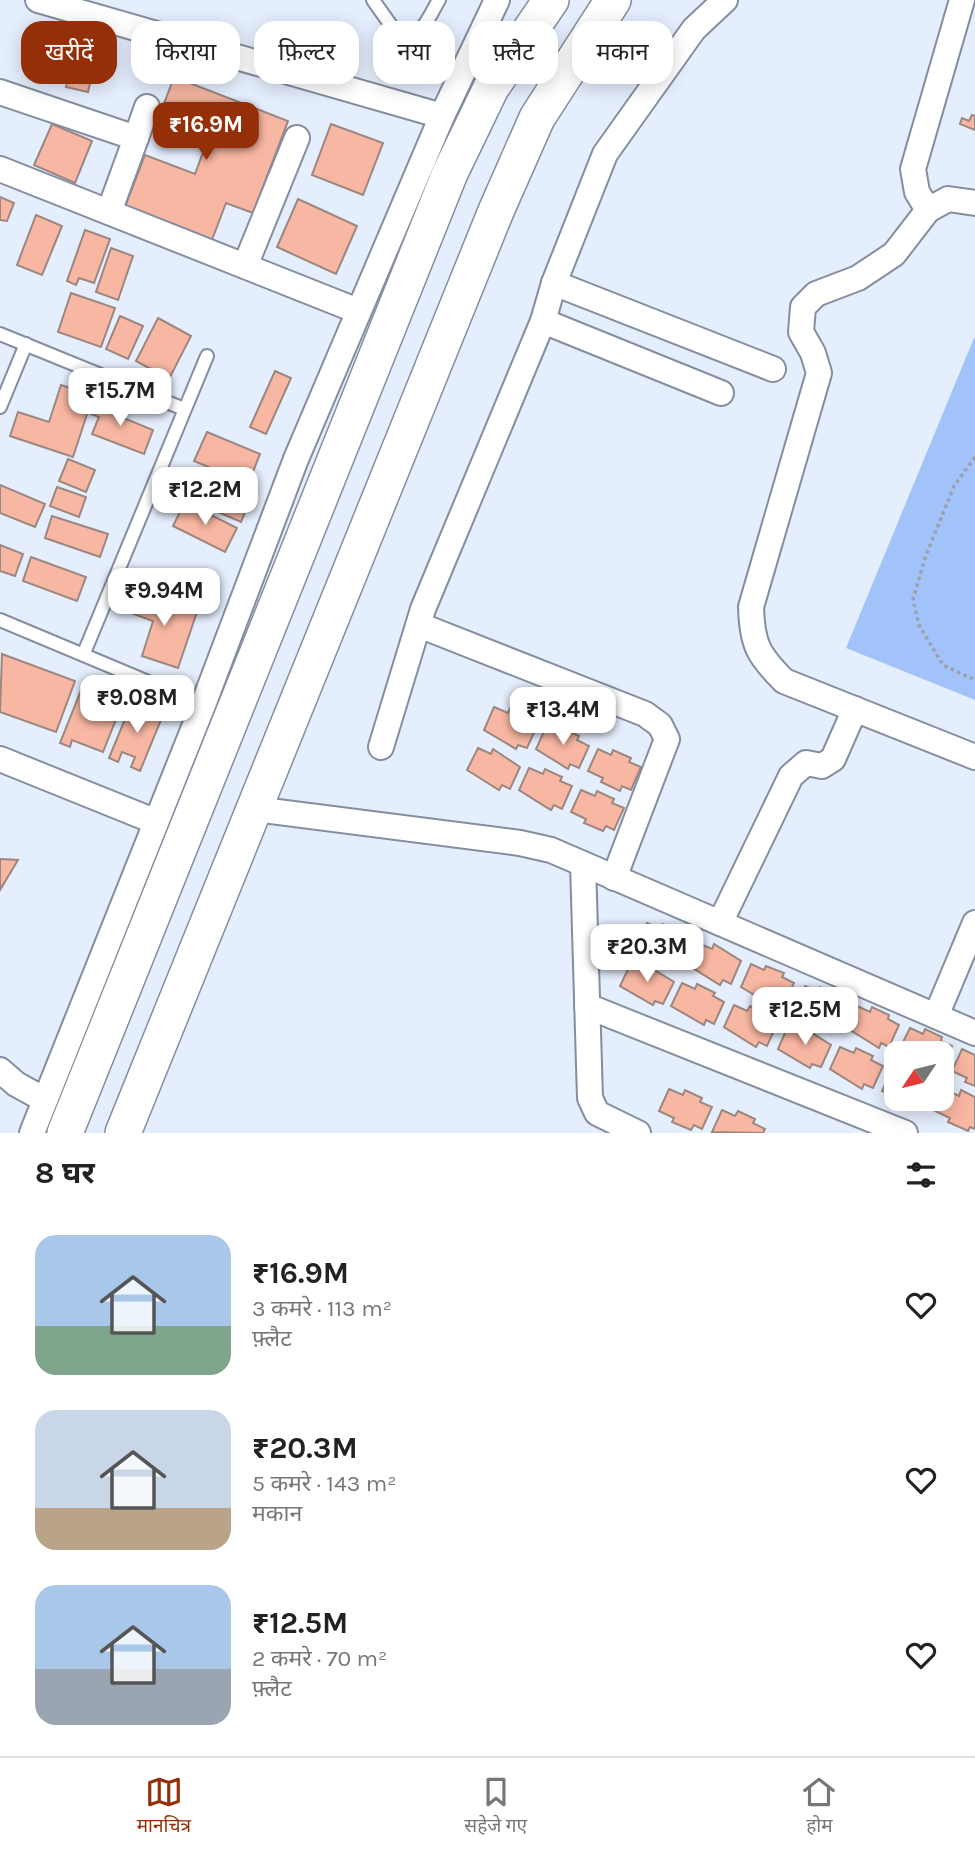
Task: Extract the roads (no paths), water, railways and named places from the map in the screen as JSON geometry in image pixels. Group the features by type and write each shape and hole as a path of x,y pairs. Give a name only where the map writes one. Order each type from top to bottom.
{"street":[{"path":"38,0 442,116"},
{"path":"32,1133 154,821 203,705 296,459 442,116 498,0"},
{"path":"65,1133 450,173 491,88 551,0"},
{"path":"123,1133 511,176 537,118 613,0"},
{"path":"381,747 422,609 543,321 554,283 605,154 694,29 725,0"},
{"path":"928,210 917,192 913,169 962,0"},
{"path":"0,92 136,138"},
{"path":"109,212 147,107"},
{"path":"245,266 297,138"},
{"path":"0,169 358,312"},
{"path":"975,203 948,199 928,210 894,254 858,278 817,294 803,307 801,332 813,353 819,373 751,607 752,636 763,660 784,681 975,757"},
{"path":"554,283 773,369"},
{"path":"543,321 721,393"},
{"path":"419,625 645,714 660,725 667,738 664,748 614,878"},
{"path":"720,923 792,776 806,763 822,766 834,759 855,709"},
{"path":"0,759 154,821"},
{"path":"254,809 520,843 551,850 975,1033"},
{"path":"583,864 590,1098 597,1113 638,1133"},
{"path":"936,1016 975,923"},
{"path":"587,1006 905,1133"},
{"path":"0,1070 16,1084 45,1100"}],"lane":[{"path":"373,0 395,31 405,38 413,37 420,31 439,0"},
{"path":"0,334 184,409"},
{"path":"0,407 26,344"},
{"path":"84,653 207,356"},
{"path":"0,620 203,705"}]}
